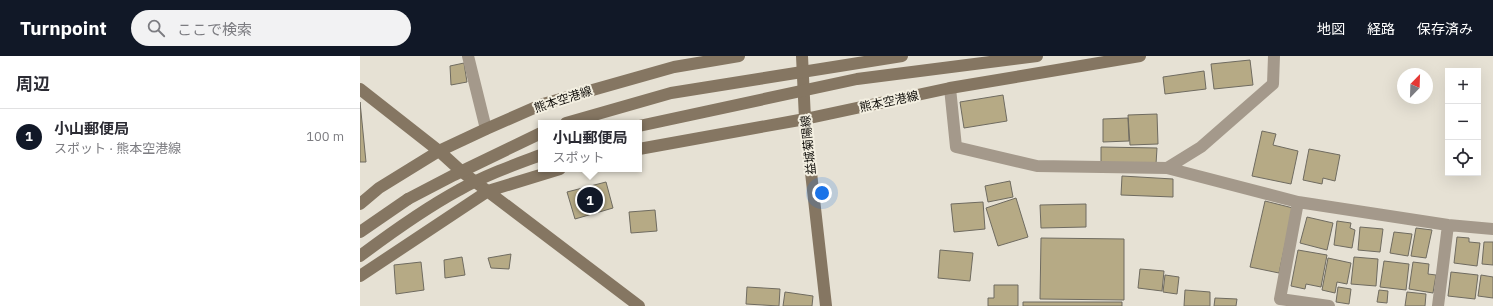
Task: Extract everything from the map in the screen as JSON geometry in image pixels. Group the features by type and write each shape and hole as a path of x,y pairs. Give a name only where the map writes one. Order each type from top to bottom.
{"main road":[{"name":"熊本空港線","path":"360,204 379,188 439,151 486,128 542,104 674,67 739,56"},
{"name":"益城菊陽線","path":"802,56 805,119 826,306"},
{"name":"熊本空港線","path":"576,120 671,93 902,56"},
{"name":"熊本空港線","path":"642,125 857,79 1037,56"},
{"name":"熊本空港線","path":"642,147 805,119 950,88 1140,56"},
{"path":"360,89 488,191 639,306"},
{"path":"360,232 408,199 538,134"},
{"path":"360,256 402,225 460,189 494,173 538,156"},
{"path":"360,276 488,191 550,172"}],"street":[{"path":"468,56 486,128"},
{"path":"1167,168 1201,147 1273,84 1274,56"},
{"path":"950,88 956,147 1037,166 1167,168 1298,202 1448,224 1493,229"},
{"path":"1298,202 1280,299 1329,306"},
{"path":"1438,306 1448,224"}],"building":[{"path":"1250,60 1253,85 1214,89 1211,64"},
{"path":"464,63 467,82 451,85 450,66"},
{"path":"1204,71 1206,89 1165,94 1163,77"},
{"path":"1003,95 1007,121 964,128 960,102"},
{"path":"360,102 366,162 360,162"},
{"path":"1157,114 1158,144 1130,145 1128,115"},
{"path":"1128,118 1129,141 1103,142 1103,119"},
{"path":"1262,131 1276,134 1273,145 1298,151 1291,184 1252,176"},
{"path":"1101,147 1157,148 1156,164 1101,163"},
{"path":"1309,149 1340,155 1335,181 1323,178 1322,184 1303,180"},
{"path":"1122,176 1173,179 1173,197 1121,195"},
{"path":"1010,181 1013,197 988,202 985,186"},
{"path":"606,182 613,208 575,219 567,192"},
{"path":"1016,198 1028,237 998,246 986,208"},
{"path":"1265,201 1293,208 1279,273 1250,267"},
{"path":"983,202 985,229 954,232 951,204"},
{"path":"1086,204 1086,227 1041,228 1040,205"},
{"path":"655,210 657,231 631,233 629,212"},
{"path":"1307,217 1333,223 1327,250 1300,243"},
{"path":"1337,221 1351,223 1350,228 1355,230 1352,248 1334,245"},
{"path":"1360,227 1383,229 1380,252 1358,250"},
{"path":"1416,228 1432,230 1426,258 1411,256"},
{"path":"1394,232 1412,234 1408,256 1390,253"},
{"path":"1457,237 1469,238 1469,242 1480,243 1477,266 1454,263"},
{"path":"1041,238 1124,239 1124,300 1040,299"},
{"path":"1484,242 1493,242 1493,265 1482,264"},
{"path":"940,250 973,253 970,281 938,278"},
{"path":"1298,250 1327,255 1321,287 1306,284 1305,289 1291,286"},
{"path":"511,254 509,269 491,268 488,258"},
{"path":"462,257 465,275 445,278 444,260"},
{"path":"1354,257 1378,259 1376,286 1351,284"},
{"path":"1328,258 1351,263 1347,284 1337,282 1335,293 1322,290"},
{"path":"1384,261 1409,264 1406,290 1380,287"},
{"path":"421,262 424,290 396,294 394,265"},
{"path":"1413,262 1429,264 1428,274 1436,275 1433,293 1409,289"},
{"path":"1140,269 1164,271 1162,291 1138,288"},
{"path":"1451,272 1478,275 1475,299 1448,296"},
{"path":"1165,275 1179,277 1177,294 1163,292"},
{"path":"1481,275 1493,277 1493,298 1478,296"},
{"path":"994,285 1018,285 1018,306 988,306 988,298 994,298"},
{"path":"747,287 780,289 779,306 746,304"},
{"path":"1338,287 1351,289 1349,304 1336,302"},
{"path":"1185,290 1210,292 1210,306 1184,306"},
{"path":"1379,290 1388,291 1387,303 1377,302"},
{"path":"785,292 813,296 812,306 783,306"},
{"path":"1407,292 1426,294 1425,306 1405,306"},
{"path":"1215,298 1237,299 1236,306 1214,306"},
{"path":"1023,302 1122,302 1122,306 1023,306"}],"place":[{"name":"小山郵便局","path":"590,200"}]}
